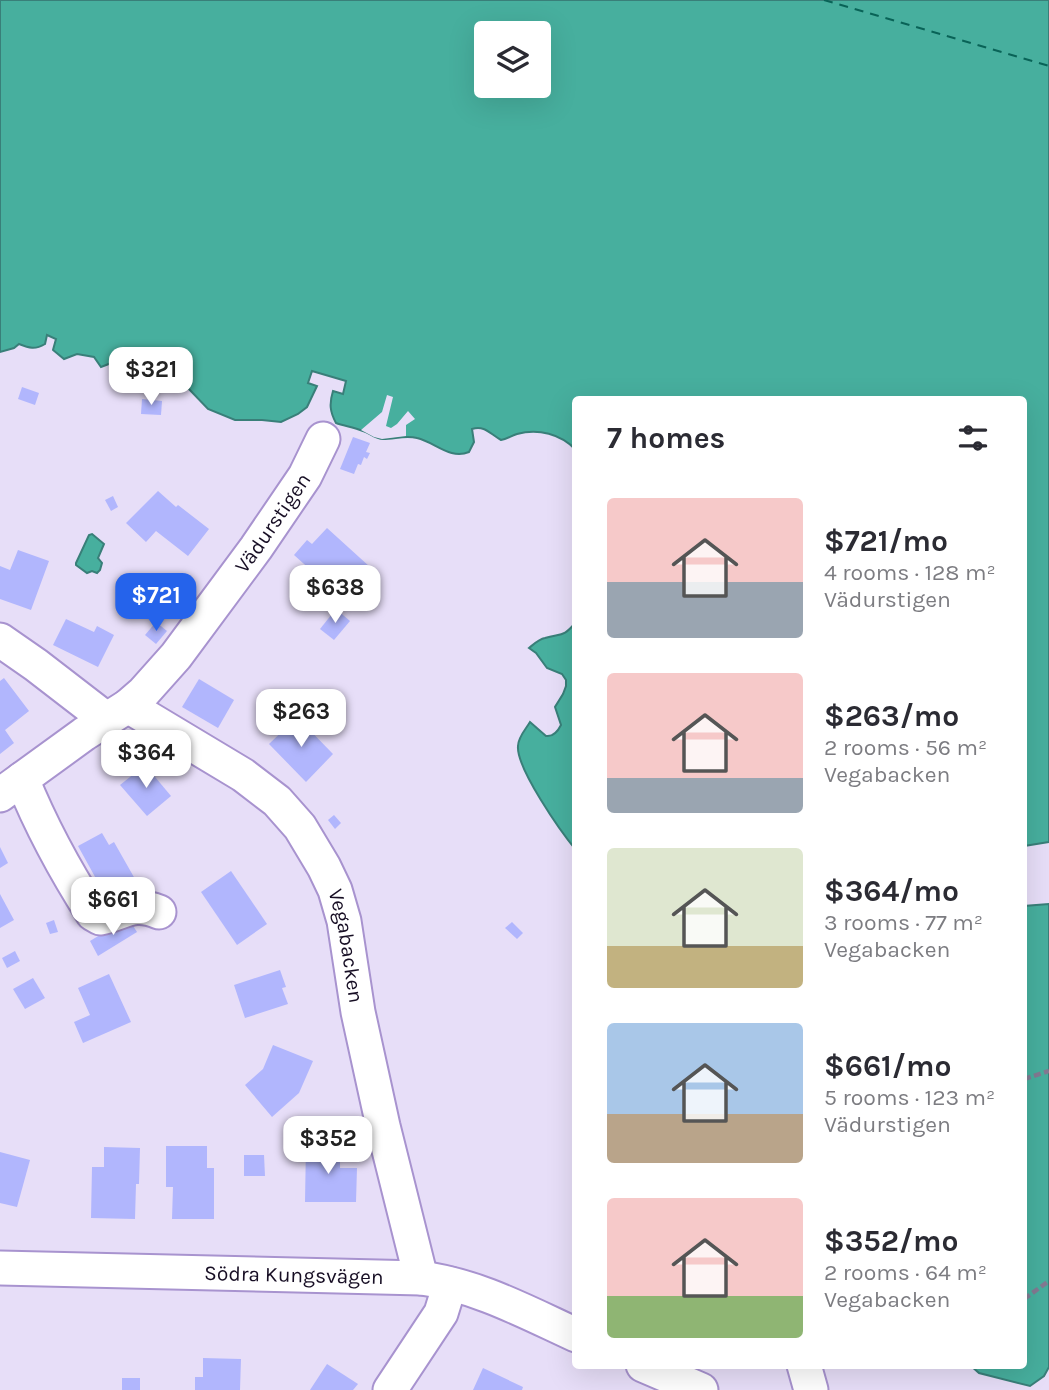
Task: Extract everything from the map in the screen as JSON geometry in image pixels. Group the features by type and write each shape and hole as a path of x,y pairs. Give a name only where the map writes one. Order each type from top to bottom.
{"street":[{"name":"Vädurstigen","path":"11,787 143,692 176,656 235,578 305,476 323,439"},
{"name":"Vegabacken","path":"0,640 36,665 117,712 243,775 277,801 300,827 335,890 344,921 358,1012 383,1126 436,1281"},
{"path":"11,787 38,817 93,914 100,918 124,909 147,907 159,912"},
{"name":"Södra Kungsvägen","path":"0,1268 436,1281 494,1298 572,1333"},
{"path":"390,1390 441,1313 436,1281"},
{"path":"652,1369 701,1390"},
{"path":"805,1369 811,1390"}],"path":[{"path":"1027,1078 1049,1071"},
{"path":"1027,1297 1049,1281"}],"shaded area":[{"path":"0,0 1049,0 1049,842 1027,846 1027,396 572,396 572,446 556,436 541,432 525,432 501,440 484,429 477,428 472,429 474,442 469,452 455,454 417,438 380,439 336,423 331,408 333,391 343,394 346,381 312,371 308,383 317,386 307,407 298,414 281,422 235,420 208,409 187,387 126,371 114,362 101,367 94,357 77,354 64,359 53,350 56,339 47,335 45,344 38,347 19,344 0,352"},
{"path":"92,534 104,544 98,558 102,563 97,573 87,573 76,563 89,535"},
{"path":"572,627 572,844 532,784 519,756 518,746 530,722 546,736 553,735 561,725 555,707 563,694 566,680 562,674 547,668 529,648 541,639 565,633"},
{"path":"1049,904 1049,1367 1044,1376 1030,1386 979,1373 974,1369 1027,1369 1027,906"}],"pier":[{"path":"387,395 393,397 386,426 391,428 397,424 408,411 415,419 406,425 406,436 382,439 361,430 382,412"}],"building":[{"path":"22,387 39,393 35,405 18,399"},
{"path":"142,399 162,401 161,415 141,414"},
{"path":"353,437 370,443 366,452 370,453 367,459 364,457 354,474 340,469"},
{"path":"158,491 209,529 188,556 156,531 146,542 126,523"},
{"path":"113,496 118,507 111,511 105,500"},
{"path":"327,528 370,567 342,598 294,555 307,540 312,544"},
{"path":"18,550 49,561 31,610 0,599 0,566 10,570"},
{"path":"182,592 195,602 188,611 175,601"},
{"path":"336,609 350,621 334,640 320,629"},
{"path":"66,619 94,632 97,626 114,635 98,667 53,645"},
{"path":"156,622 167,631 156,644 145,635"},
{"path":"4,678 29,711 5,730 14,743 0,754 0,681"},
{"path":"199,679 234,700 218,728 182,707"},
{"path":"297,717 333,754 306,782 269,744"},
{"path":"145,765 171,796 147,816 120,785"},
{"path":"334,815 341,823 335,829 328,820"},
{"path":"102,833 109,845 114,842 135,879 105,895 78,846"},
{"path":"0,847 8,863 0,868"},
{"path":"231,871 267,924 237,945 201,892"},
{"path":"0,894 14,920 0,928"},
{"path":"128,918 137,932 98,956 90,941"},
{"path":"54,920 58,932 50,934 46,923"},
{"path":"512,922 523,933 517,939 505,928"},
{"path":"15,951 20,961 7,968 2,958"},
{"path":"280,970 286,987 282,988 288,1004 245,1018 234,985"},
{"path":"109,974 131,1022 83,1043 74,1022 90,1015 78,988"},
{"path":"33,978 45,998 25,1009 13,989"},
{"path":"273,1045 313,1061 299,1093 272,1117 245,1085 263,1069"},
{"path":"306,1144 340,1145 340,1168 357,1168 356,1202 305,1202"},
{"path":"166,1146 207,1146 207,1168 214,1168 214,1219 172,1219 173,1187 166,1187"},
{"path":"104,1147 140,1148 135,1219 91,1218 92,1167 104,1167"},
{"path":"0,1152 30,1160 17,1207 0,1203"},
{"path":"244,1155 264,1155 265,1176 244,1176"},
{"path":"203,1358 241,1359 240,1390 195,1390 195,1377 203,1377"},
{"path":"327,1364 358,1384 353,1390 310,1390"},
{"path":"483,1368 523,1387 522,1390 473,1390"},
{"path":"122,1378 140,1378 140,1390 122,1390"}],"ferry route":[{"path":"824,0 1049,66"}]}
